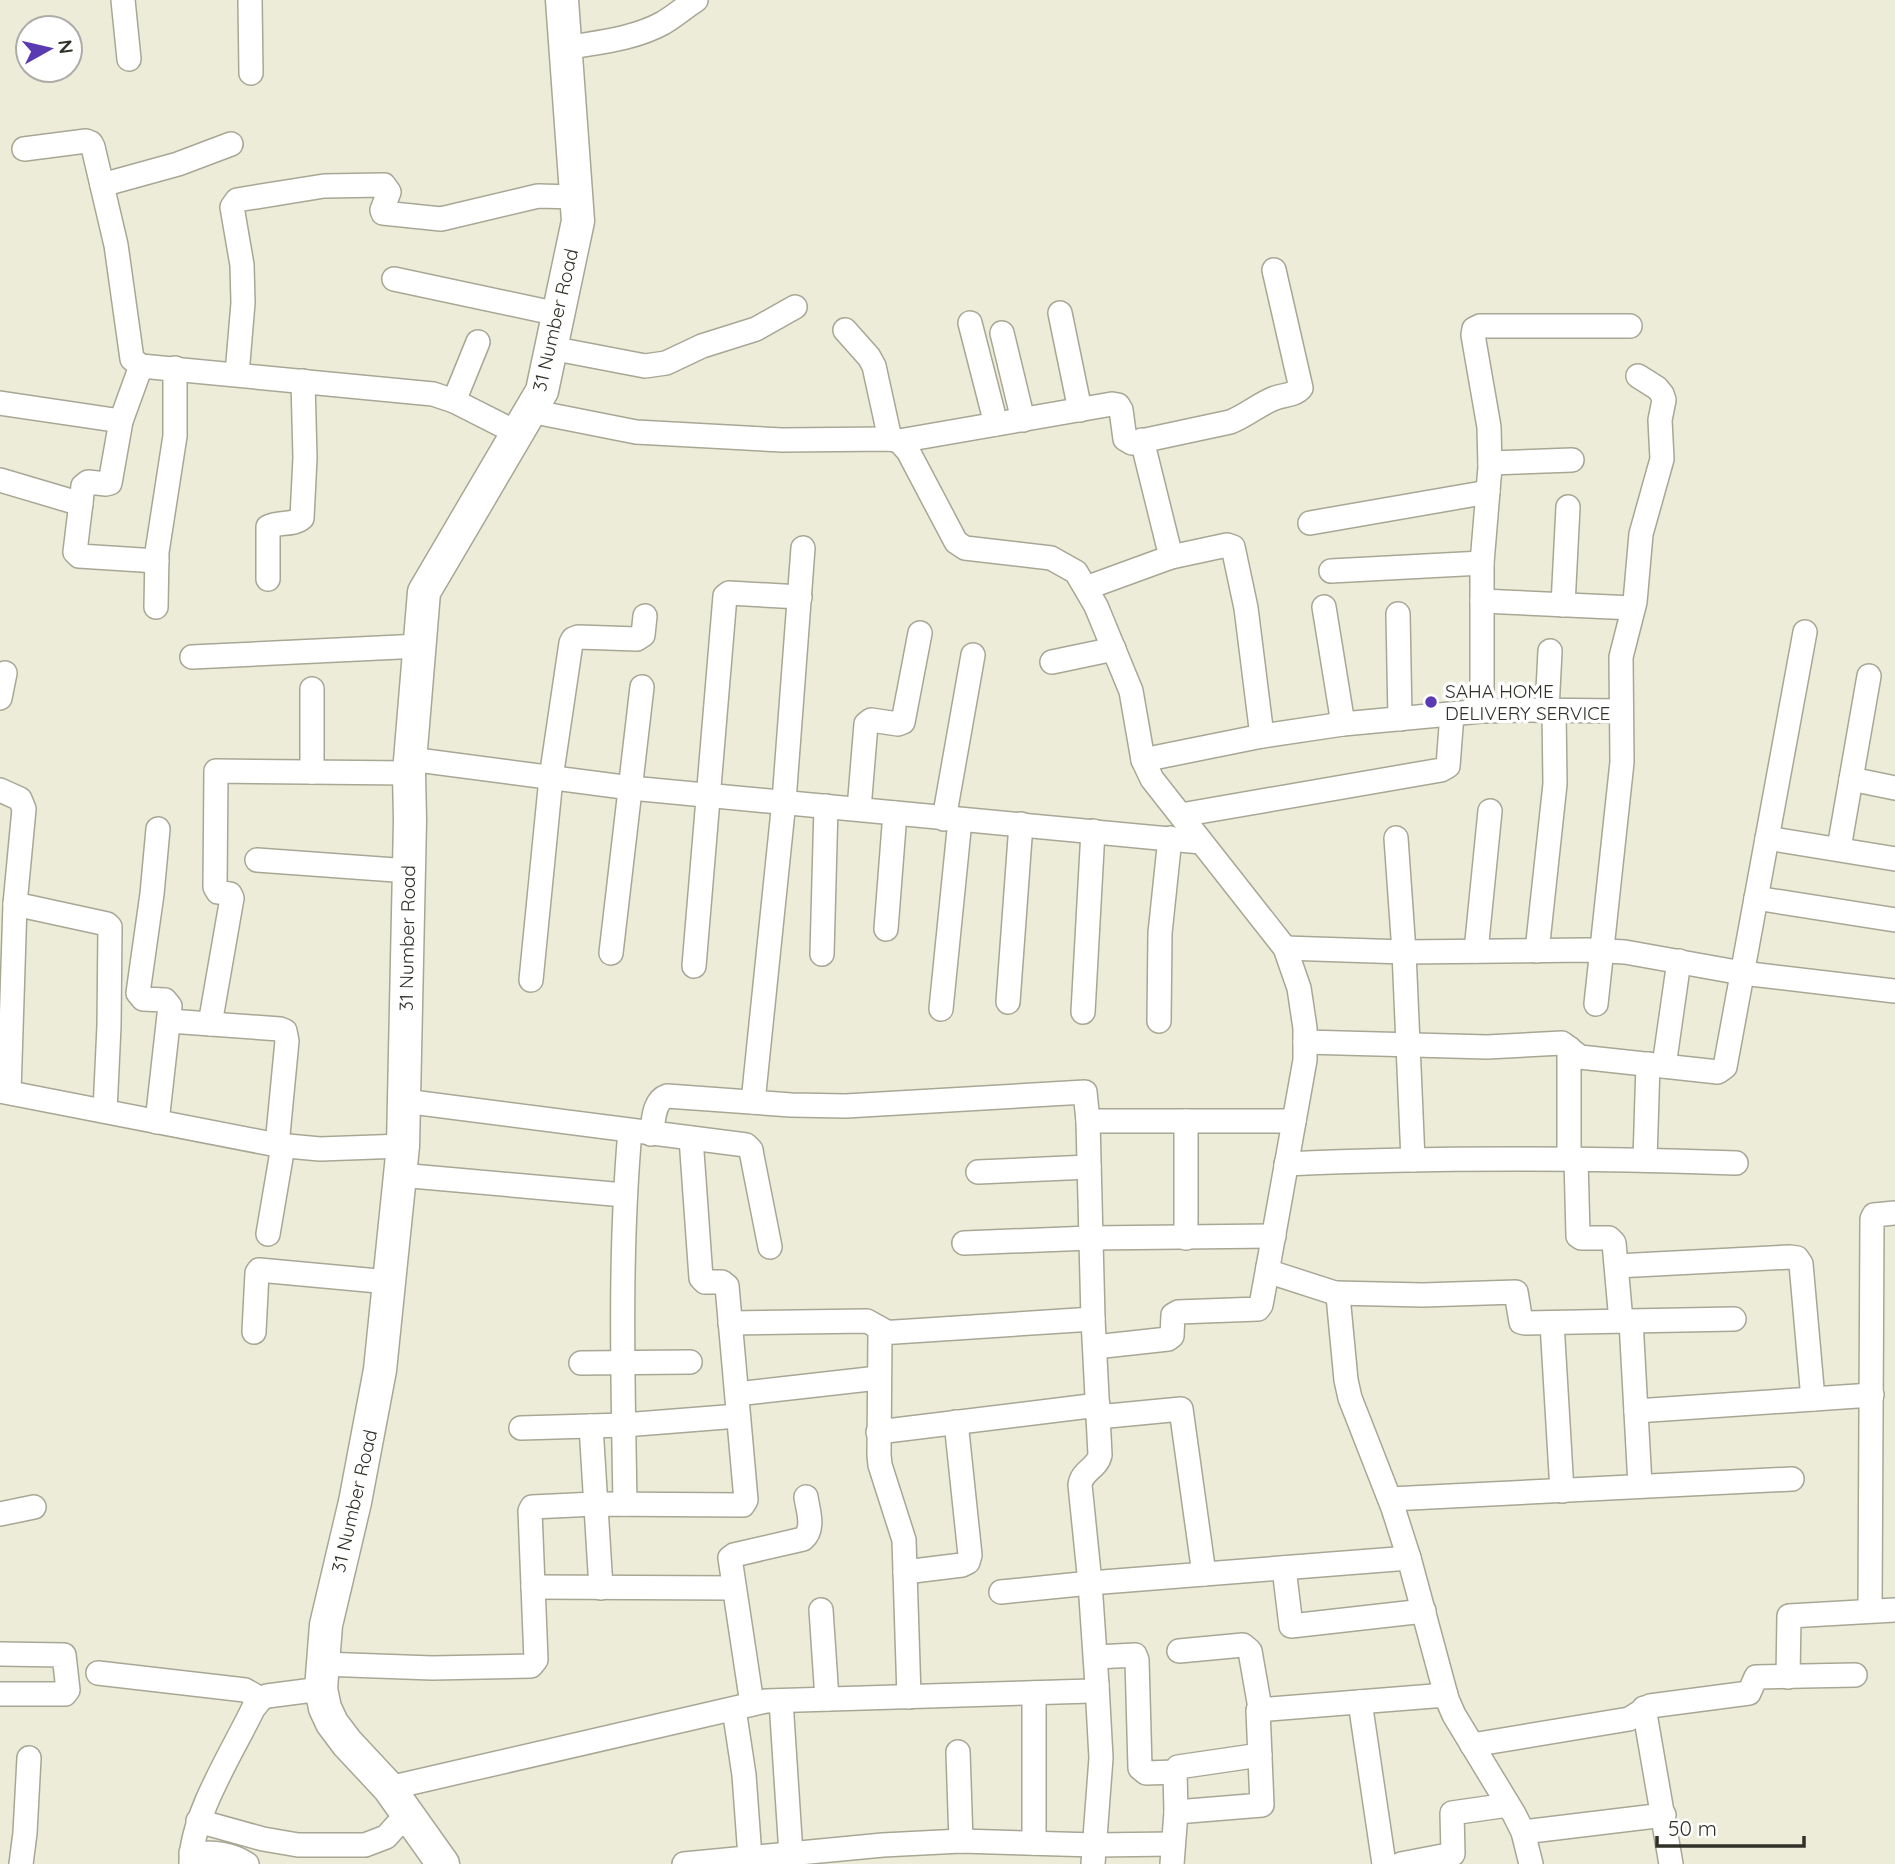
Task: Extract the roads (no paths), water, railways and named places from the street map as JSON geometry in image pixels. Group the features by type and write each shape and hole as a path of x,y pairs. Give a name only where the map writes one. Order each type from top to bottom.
{"main road":[{"name":"31 Number Road","path":"443,1864 389,1788 346,1743 332,1723 325,1708 321,1676 331,1603 375,1405 401,1161 410,766 425,592 542,391 578,221 562,0"}],"street":[{"path":"123,0 130,59"},
{"path":"250,0 251,73"},
{"path":"566,48 628,37 647,30 696,0"},
{"path":"24,149 86,141 91,143 116,245 132,359 141,366 433,394 523,422 636,432 782,440 895,440 1118,405 1125,439 1132,443 1230,422 1276,398 1300,390 1274,270"},
{"path":"102,184 178,164 231,144"},
{"path":"236,374 243,303 242,265 232,208 237,200 324,186 384,185 389,192 383,213 441,219 538,196 576,197"},
{"path":"394,279 558,314"},
{"path":"551,348 645,366 656,365 702,346 756,329 794,307"},
{"path":"1060,313 1080,410"},
{"path":"970,323 996,424"},
{"path":"1482,711 1482,563 1490,463 1489,427 1474,329 1480,326 1630,326"},
{"path":"845,330 874,366 895,440 908,451 956,542 965,548 1051,558 1076,572 1097,606 1131,691 1143,760 1152,779 1285,948 1299,988 1305,1060 1261,1305 1258,1309 1178,1312 1173,1315 1171,1338 1095,1347"},
{"path":"1002,333 1023,420"},
{"path":"454,401 478,342"},
{"path":"141,366 121,421 110,482 107,485 85,483 76,555 157,561"},
{"path":"156,607 157,561 174,445 175,368"},
{"path":"1596,1004 1622,762 1621,657 1633,608 1641,534 1661,467 1660,420 1664,400 1657,388 1639,376"},
{"path":"268,579 268,527 297,522 302,518 305,457 303,381"},
{"path":"0,403 121,421"},
{"path":"1142,440 1171,557"},
{"path":"1490,463 1572,460"},
{"path":"0,480 81,504"},
{"path":"1310,523 1488,492"},
{"path":"1563,605 1568,508"},
{"path":"1086,588 1171,557 1227,545 1233,547 1246,608 1262,736"},
{"path":"753,1102 784,801 803,548"},
{"path":"1331,571 1482,563"},
{"path":"694,966 726,594 800,597"},
{"path":"1482,601 1633,608"},
{"path":"1324,607 1343,724"},
{"path":"1398,614 1400,719"},
{"path":"531,980 551,778 573,639 638,639 643,635 645,616"},
{"path":"859,809 866,724 871,720 898,724 903,722 920,632"},
{"path":"1305,1042 1487,1047 1562,1043 1580,1057 1718,1072 1725,1067 1805,632"},
{"path":"192,657 420,646"},
{"path":"1052,662 1114,649"},
{"path":"1537,951 1556,784 1550,651"},
{"path":"941,1009 952,819 973,655"},
{"path":"0,698 5,673"},
{"path":"1839,848 1869,676"},
{"path":"611,953 642,687"},
{"path":"312,689 312,772"},
{"path":"1143,760 1262,736 1343,724 1482,711 1621,711"},
{"path":"1181,815 1441,770 1448,766 1452,714"},
{"path":"210,1024 232,898 230,894 216,890 216,771 312,772 410,766 1201,842"},
{"path":"1851,779 1895,788"},
{"path":"0,790 20,799 24,809 15,904 5,1091 280,1146 320,1149 624,1195"},
{"path":"822,954 826,806"},
{"path":"1476,951 1490,811"},
{"path":"886,929 895,813"},
{"path":"1008,1002 1021,824"},
{"path":"158,830 138,993 143,999 168,1002 169,1021 158,1122"},
{"path":"1083,1012 1093,831"},
{"path":"1159,1021 1160,933 1170,838"},
{"path":"1396,838 1413,1160"},
{"path":"1767,838 1895,859"},
{"path":"257,860 409,871"},
{"path":"1756,898 1895,920"},
{"path":"15,904 107,925 110,928 105,1111"},
{"path":"1285,948 1404,952 1625,952 1742,973 1895,991"},
{"path":"1645,1160 1656,1065 1679,961"},
{"path":"169,1021 285,1031 287,1041 280,1146 268,1234"},
{"path":"1569,1048 1578,1236 1612,1239 1626,1321 1636,1411 1640,1486"},
{"path":"625,1504 624,1195 641,1133 660,1098 667,1096 846,1106 1083,1091 1086,1094 1088,1121 1099,1460 1083,1474 1080,1485 1096,1657 1101,1758 1094,1855"},
{"path":"404,1101 746,1145 751,1150 770,1247"},
{"path":"1088,1121 1294,1121"},
{"path":"1186,1121 1186,1238"},
{"path":"247,1864 236,1857 219,1853 191,1858 198,1821 253,1709 261,1699 321,1676 432,1668 531,1666 536,1660 530,1511 532,1507 595,1504 743,1504 746,1500 725,1283 705,1282 701,1278 691,1138"},
{"path":"1286,1164 1573,1159 1736,1163"},
{"path":"978,1172 1089,1167"},
{"path":"1870,1610 1872,1219 1874,1215 1895,1213"},
{"path":"964,1243 1090,1238 1274,1236"},
{"path":"1617,1266 1797,1258 1801,1264 1813,1399"},
{"path":"1268,1267 1273,1273 1335,1293 1423,1295 1516,1292 1521,1322 1734,1318"},
{"path":"254,1332 259,1270 389,1282"},
{"path":"1335,1293 1340,1301 1348,1389 1390,1499 1447,1695 1454,1715 1523,1832 1531,1864"},
{"path":"909,1697 904,1540 880,1465 880,1333 1093,1319"},
{"path":"730,1324 867,1321 885,1331"},
{"path":"1552,1323 1562,1491"},
{"path":"581,1363 690,1362"},
{"path":"521,1428 624,1425 878,1378"},
{"path":"1636,1411 1872,1395"},
{"path":"878,1432 956,1422 1098,1411 1181,1409 1204,1574"},
{"path":"905,1572 968,1562 970,1555 956,1422"},
{"path":"591,1426 601,1588"},
{"path":"1390,1499 1792,1479"},
{"path":"750,1857 744,1775 743,1707 730,1558 803,1539 810,1529 806,1497"},
{"path":"0,1514 34,1507"},
{"path":"1001,1592 1409,1558"},
{"path":"1284,1568 1291,1626 1424,1611"},
{"path":"533,1587 734,1588"},
{"path":"821,1609 827,1699"},
{"path":"1788,1676 1789,1616 1895,1610"},
{"path":"1177,1812 1262,1805 1257,1714 1260,1709 1250,1651 1243,1645 1179,1651"},
{"path":"0,1654 64,1655 68,1690 65,1694 0,1694"},
{"path":"1096,1657 1135,1655 1140,1768 1146,1773 1175,1772"},
{"path":"98,1673 245,1690 261,1699"},
{"path":"1472,1745 1629,1719 1650,1706 1749,1693 1754,1678 1855,1675"},
{"path":"389,1788 743,1707 781,1701 1091,1691 1096,1689 1097,1685"},
{"path":"1034,1693 1034,1843"},
{"path":"1260,1709 1447,1695"},
{"path":"781,1701 791,1854"},
{"path":"1360,1702 1384,1864"},
{"path":"1644,1709 1671,1864"},
{"path":"958,1752 961,1841"},
{"path":"684,1864 791,1854 884,1854 961,1841 1034,1843 1094,1855 1172,1854 1177,1812 1175,1772 1178,1767 1260,1755"},
{"path":"21,1864 29,1758"},
{"path":"1401,1864 1453,1854 1452,1813 1508,1805"},
{"path":"198,1821 263,1839 303,1855 377,1843 407,1814"},
{"path":"1523,1832 1664,1815"}],"place":[{"name":"SAHA HOME DELIVERY SERVICE","path":"1431,702"}]}
